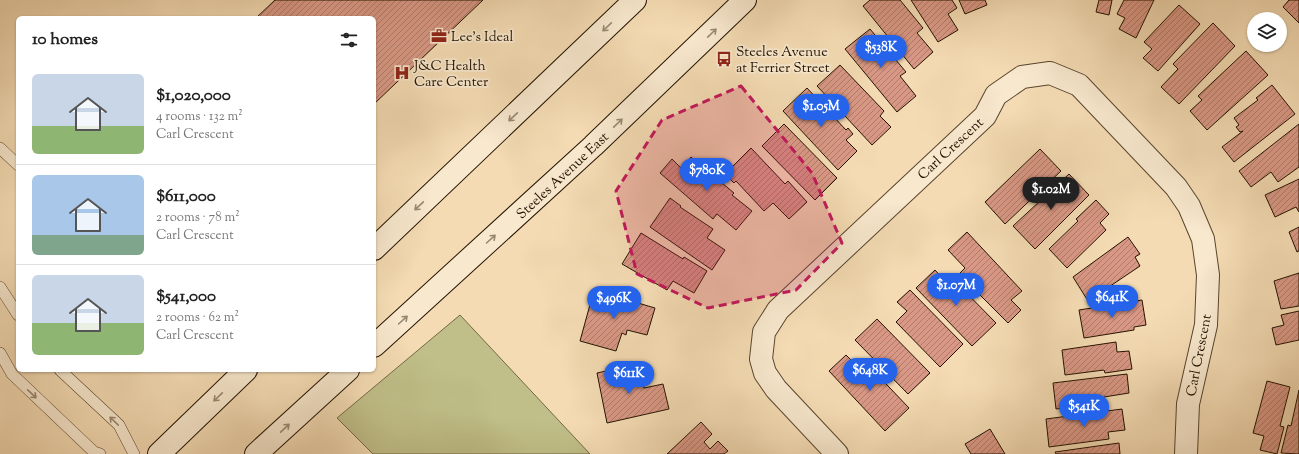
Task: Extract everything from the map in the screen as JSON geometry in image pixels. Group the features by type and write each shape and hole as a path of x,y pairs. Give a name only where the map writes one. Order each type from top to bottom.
{"main road":[{"path":"376,247 635,0"},
{"name":"Steeles Avenue East","path":"376,344 594,146 746,0"},
{"name":"Carl Crescent","path":"837,454 776,389 765,373 761,358 764,332 778,310 984,116 996,95 1022,77 1050,73 1079,85 1176,187 1189,206 1203,239 1208,275 1206,325 1188,404 1186,454"},
{"path":"159,454 244,372"},
{"path":"256,454 346,372"}],"lane":[{"path":"0,148 16,163"},
{"path":"0,287 16,312"},
{"path":"0,353 12,374 94,452 100,454"},
{"path":"62,372 119,425 134,454"}],"highlighted area":[{"path":"741,86 812,173 842,243 796,290 708,308 637,274 616,191 662,120"}],"shaded area":[{"path":"460,315 590,454 373,454 337,418"}],"building":[{"path":"275,0 483,0 376,102 376,16 258,16"},
{"path":"870,0 900,0 923,28 917,33 933,52 914,69 863,6"},
{"path":"911,0 952,0 957,8 948,14 958,30 938,42"},
{"path":"959,0 985,0 987,5 965,14"},
{"path":"1099,0 1112,0 1109,15 1096,12"},
{"path":"1124,0 1154,0 1136,38 1119,29 1125,18 1117,14"},
{"path":"1289,0 1299,0 1299,23 1283,7"},
{"path":"1179,5 1200,24 1158,71 1143,58 1152,49 1144,42"},
{"path":"1213,23 1235,46 1179,104 1161,87 1178,69 1173,64"},
{"path":"870,29 906,72 900,76 916,96 897,112 845,49"},
{"path":"1246,51 1268,75 1207,130 1190,111 1202,100 1198,96"},
{"path":"840,65 884,111 880,116 891,127 872,145 817,86"},
{"path":"1272,85 1295,114 1234,162 1222,147 1243,131 1240,132 1236,127 1239,125 1234,118 1258,100 1256,98"},
{"path":"807,88 846,130 848,128 853,134 846,140 857,151 838,170 783,111"},
{"path":"784,124 837,178 815,200 762,146"},
{"path":"1299,124 1299,167 1278,182 1271,172 1251,187 1239,171"},
{"path":"751,148 785,184 788,181 807,202 789,219 773,203 764,211 736,181 734,183 725,174"},
{"path":"1040,149 1061,171 1005,224 985,202"},
{"path":"691,157 734,193 732,195 752,211 736,230 717,214 713,219 660,173 672,159 681,168"},
{"path":"1069,174 1089,195 1035,249 1013,226"},
{"path":"1299,179 1299,212 1296,207 1275,217 1265,195"},
{"path":"670,198 681,206 680,207 713,229 707,238 725,250 712,270 650,227"},
{"path":"1096,200 1109,214 1100,223 1106,230 1067,268 1049,249 1078,221 1076,219"},
{"path":"1299,227 1299,251 1297,252 1289,232"},
{"path":"967,232 1022,291 1011,300 1021,310 1008,323 959,274 965,268 948,250"},
{"path":"641,233 683,259 684,257 707,271 694,293 673,281 667,290 622,264"},
{"path":"1128,237 1140,254 1135,257 1140,266 1088,301 1073,277"},
{"path":"935,270 943,279 948,274 996,323 972,346 916,288"},
{"path":"1299,273 1299,306 1281,309 1274,281"},
{"path":"594,290 655,308 647,335 627,330 626,335 622,333 616,351 580,341"},
{"path":"910,290 963,344 940,367 896,322 907,311 897,302"},
{"path":"1142,300 1146,325 1134,327 1134,330 1084,338 1079,310"},
{"path":"1299,311 1299,340 1276,345 1272,328 1284,325 1281,315"},
{"path":"877,319 930,373 908,394 855,340"},
{"path":"1116,342 1117,352 1129,351 1132,369 1105,373 1104,370 1065,375 1062,350"},
{"path":"846,355 863,372 869,366 909,408 885,431 829,371"},
{"path":"633,365 637,385 643,383 644,388 663,384 669,409 607,423 597,373"},
{"path":"1127,374 1129,393 1104,397 1105,402 1056,409 1053,383"},
{"path":"1267,381 1290,387 1280,426 1284,427 1277,454 1260,450 1264,436 1253,433"},
{"path":"1299,390 1299,454 1281,453 1288,425 1291,426"},
{"path":"1122,409 1125,430 1108,432 1109,439 1049,447 1046,419"},
{"path":"701,422 712,434 704,442 710,449 718,441 728,451 724,454 667,454"},
{"path":"990,429 1005,454 971,454 965,444"},
{"path":"1119,443 1120,454 1056,454 1055,452"}],"place":[{"name":"Lee’s Ideal","path":"439,36"},
{"name":"Steeles Avenue at Ferrier Street","path":"724,59"},
{"name":"J&C Health Care Center","path":"402,73"}]}
